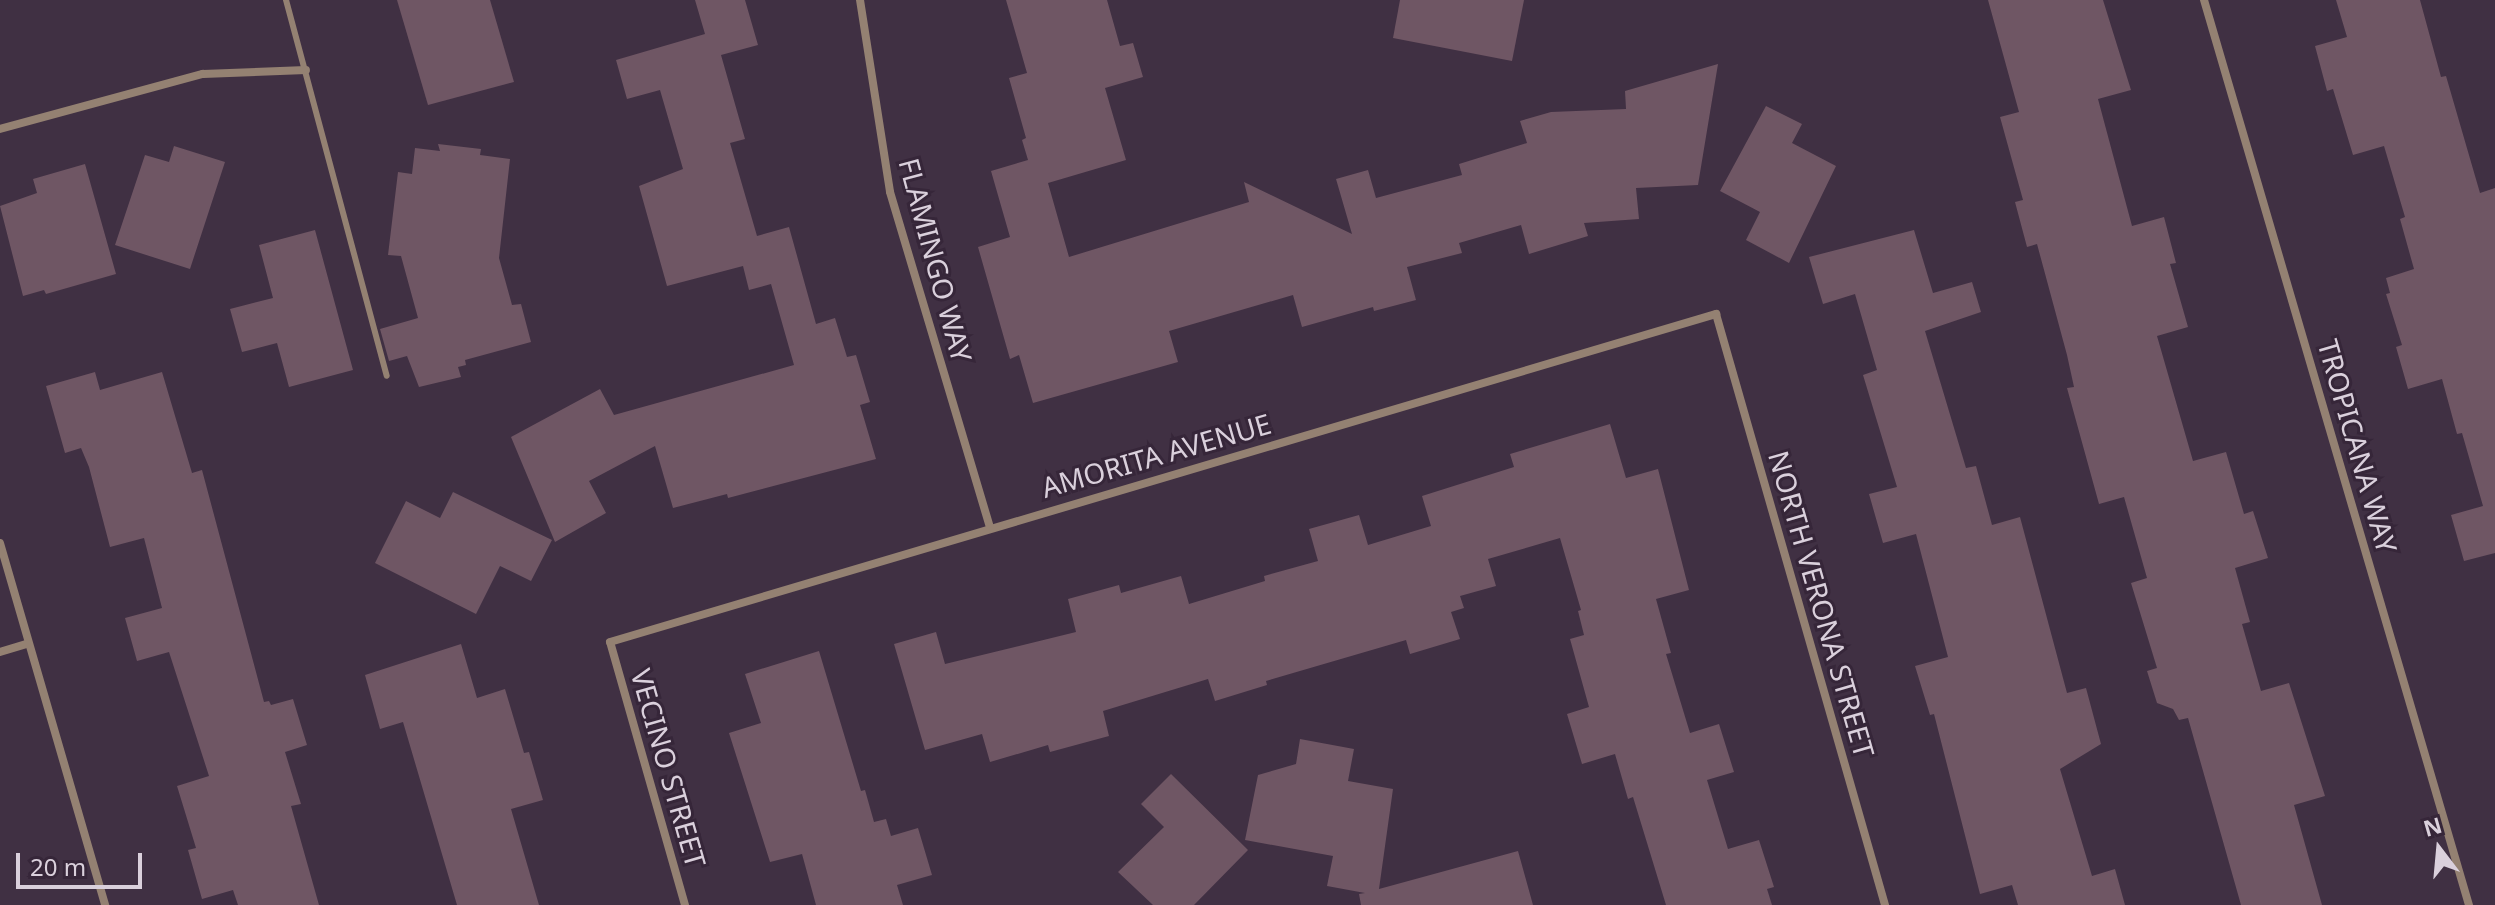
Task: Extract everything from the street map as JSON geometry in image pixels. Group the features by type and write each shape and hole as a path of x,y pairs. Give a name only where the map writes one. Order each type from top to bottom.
{"street":[{"name":"FLAMINGO WAY","path":"860,0 890,192 990,527"},
{"name":"TROPICANA WAY","path":"2204,0 2469,905"},
{"path":"0,129 203,74 306,70"},
{"name":"AMORITA AVENUE","path":"610,642 1716,314"},
{"name":"NORTH VERONA STREET","path":"1716,314 1885,905"},
{"path":"0,543 105,905"},
{"name":"VECINO STREET","path":"610,642 685,905"},
{"path":"0,652 27,644"}],"lane":[{"path":"286,0 387,376"}],"building":[{"path":"397,0 490,0 514,82 428,105"},
{"path":"695,0 745,0 758,45 721,55 745,139 730,143 757,236 789,227 816,324 835,318 847,357 856,355 870,402 860,405 876,459 728,498 727,494 673,508 655,446 589,481 606,513 555,542 511,437 600,389 614,415 794,365 771,284 749,290 743,266 667,286 639,186 683,169 660,90 627,99 616,60 705,34"},
{"path":"1006,0 1107,0 1120,46 1133,43 1143,77 1105,88 1126,160 1048,183 1069,257 1249,202 1244,182 1352,234 1336,179 1368,170 1376,198 1462,175 1459,164 1527,143 1520,121 1551,112 1626,109 1625,91 1718,64 1698,185 1636,188 1639,219 1584,223 1588,236 1529,254 1521,225 1459,243 1462,253 1407,267 1416,300 1374,311 1373,307 1302,327 1293,295 1169,331 1178,362 1033,403 1019,355 1010,359 978,247 1010,237 991,171 1028,160 1022,140 1026,138 1009,78 1027,73"},
{"path":"1400,0 1524,0 1512,61 1393,38"},
{"path":"1988,0 2103,0 2131,90 2098,99 2132,226 2164,217 2176,263 2170,264 2188,327 2157,336 2193,461 2226,452 2244,514 2253,511 2268,558 2235,568 2250,622 2242,624 2261,691 2289,683 2325,796 2294,805 2322,905 2241,905 2188,718 2179,720 2173,709 2157,703 2147,671 2157,668 2131,583 2147,578 2124,497 2099,504 2067,388 2074,387 2037,244 2027,247 2015,202 2023,200 2000,117 2019,112"},
{"path":"2336,0 2420,0 2441,77 2446,76 2480,193 2495,188 2495,553 2464,561 2451,515 2483,506 2462,433 2457,434 2442,379 2408,389 2396,347 2402,345 2386,294 2390,293 2386,278 2414,269 2400,219 2405,217 2384,146 2353,155 2333,89 2327,91 2315,46 2347,37"},
{"path":"1766,106 1802,124 1792,143 1836,166 1789,263 1746,240 1760,212 1720,191"},
{"path":"438,144 481,149 480,155 510,159 499,258 512,305 521,304 531,342 465,360 466,365 458,367 461,377 419,387 407,356 389,361 380,329 418,318 401,256 388,255 398,172 412,174 415,148 440,151"},
{"path":"174,146 225,162 190,269 115,245 145,155 169,162"},
{"path":"85,164 116,274 46,294 44,290 23,296 0,206 37,193 33,179"},
{"path":"315,230 353,370 289,387 277,343 242,352 230,309 273,298 259,245"},
{"path":"1914,230 1933,293 1972,282 1981,312 1925,331 1966,468 1976,466 1992,525 2020,517 2067,693 2086,688 2101,744 2060,769 2092,876 2115,869 2125,905 2018,905 2012,885 1980,894 1934,714 1930,715 1915,666 1948,657 1916,534 1883,543 1869,494 1897,487 1863,375 1877,370 1855,294 1823,304 1809,257"},
{"path":"95,372 100,390 162,372 192,473 202,470 264,702 269,701 271,705 293,699 307,745 285,752 301,804 291,806 319,905 238,905 233,890 202,899 188,850 196,848 177,786 209,776 169,652 137,661 125,618 162,608 144,538 110,547 89,467 81,448 65,453 46,386"},
{"path":"1610,424 1626,478 1658,469 1689,590 1656,599 1671,653 1666,654 1690,733 1719,724 1734,772 1707,780 1728,849 1759,840 1774,887 1767,889 1772,905 1666,905 1633,797 1628,799 1615,754 1582,764 1567,714 1589,707 1570,639 1584,635 1578,611 1581,610 1560,538 1488,559 1496,586 1460,596 1464,608 1451,612 1460,639 1410,654 1406,640 1266,681 1267,685 1215,701 1208,679 1103,711 1109,736 1050,752 1048,745 990,762 982,734 925,750 894,644 936,632 945,664 1076,632 1068,599 1119,585 1121,593 1181,576 1189,604 1265,581 1264,576 1318,561 1309,529 1359,515 1368,545 1431,526 1422,496 1514,467 1510,454"},
{"path":"453,492 552,540 531,581 500,566 476,614 375,563 406,501 440,518"},
{"path":"461,644 477,698 505,689 524,753 529,752 543,800 511,809 539,905 457,905 403,722 380,729 365,675"},
{"path":"819,651 861,791 865,790 874,822 886,819 891,836 918,828 932,875 897,885 903,905 816,905 802,854 770,862 729,733 761,723 745,674"},
{"path":"1300,739 1354,749 1348,781 1393,789 1379,889 1518,851 1533,905 1361,905 1359,894 1365,893 1327,886 1333,856 1245,840 1258,775 1296,764"},
{"path":"1171,774 1248,850 1194,905 1153,905 1118,872 1164,827 1141,804"}]}
